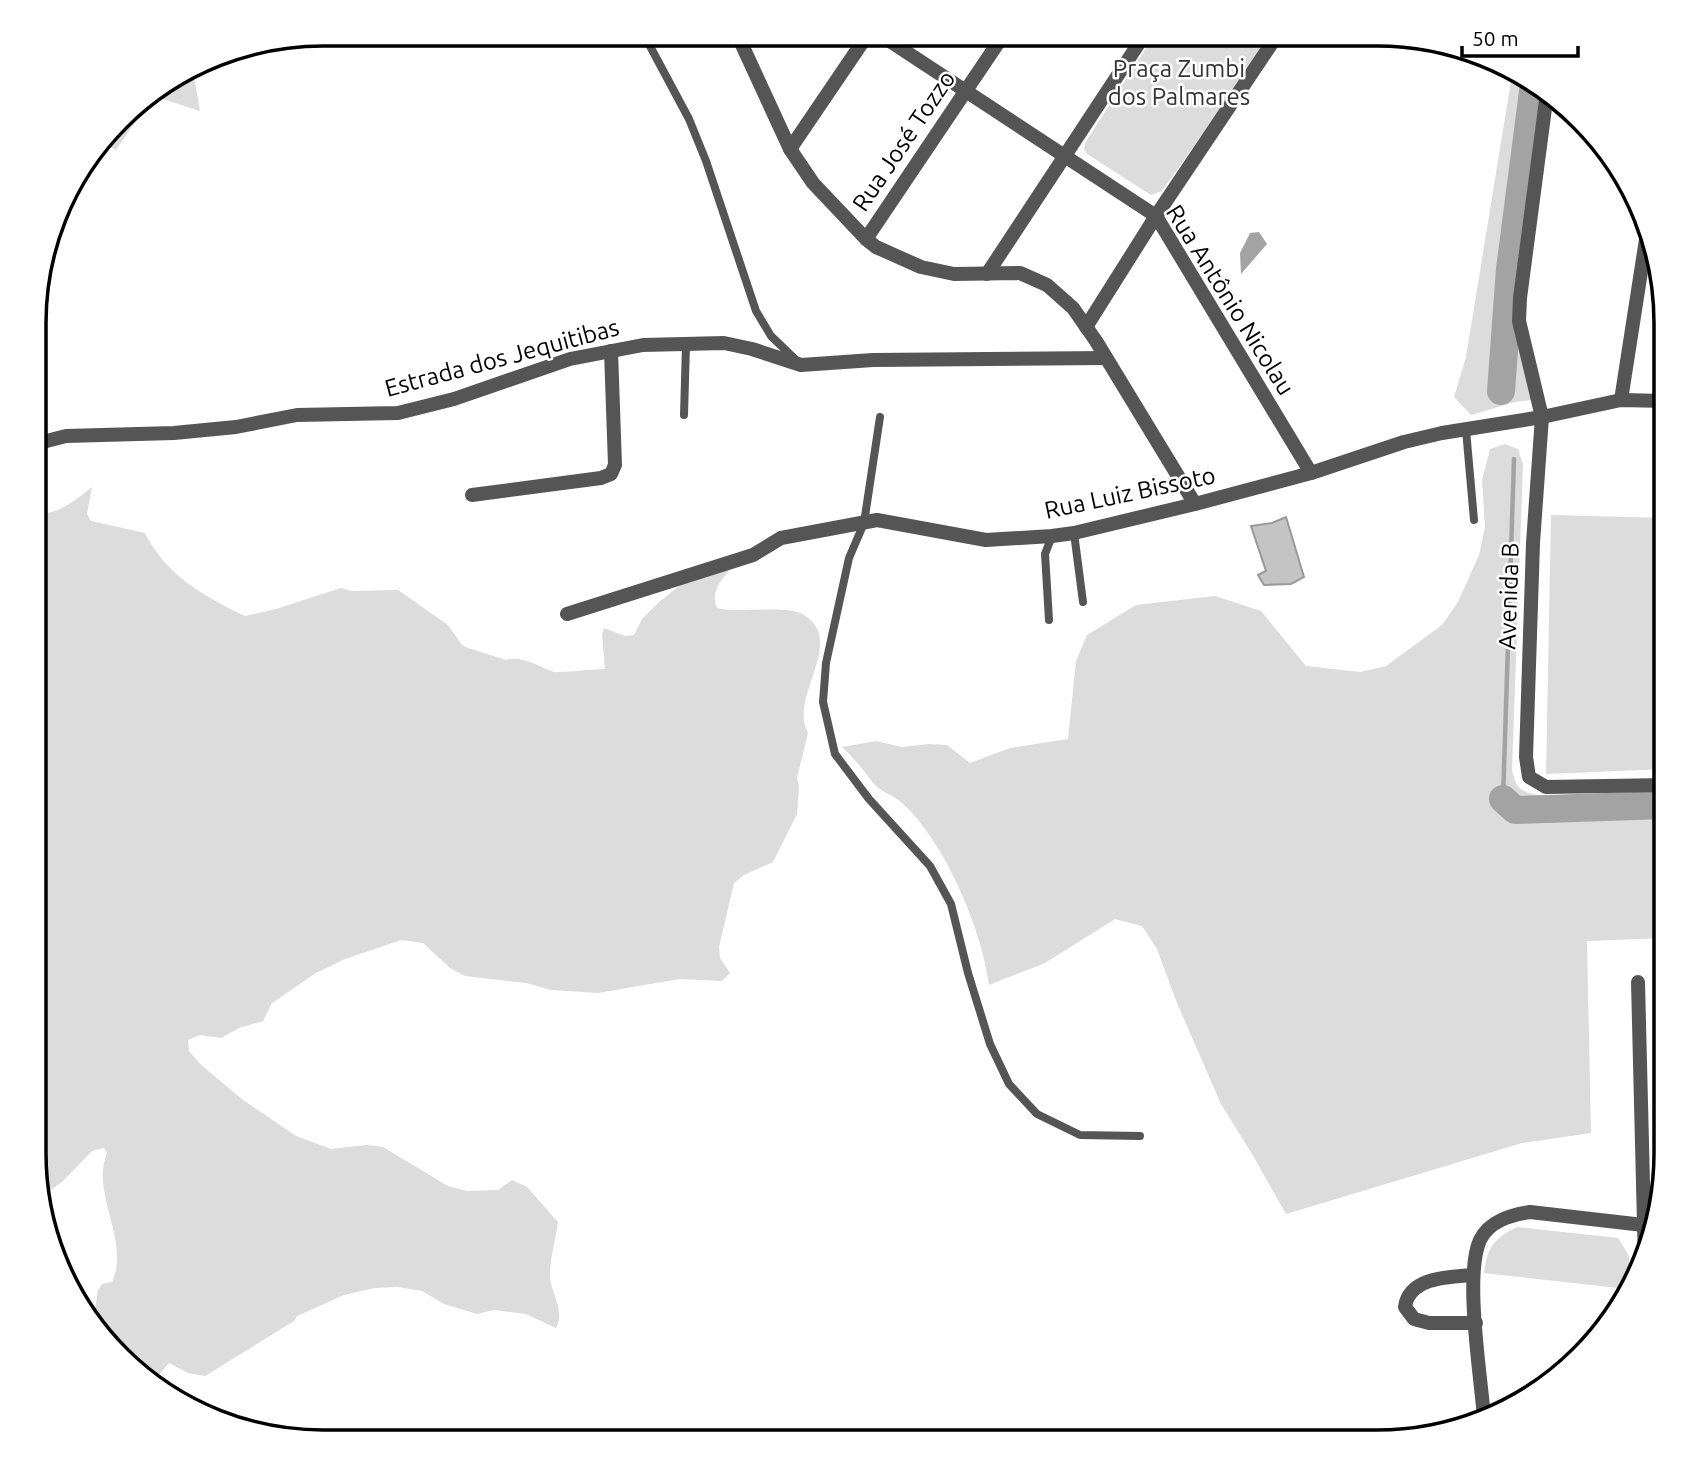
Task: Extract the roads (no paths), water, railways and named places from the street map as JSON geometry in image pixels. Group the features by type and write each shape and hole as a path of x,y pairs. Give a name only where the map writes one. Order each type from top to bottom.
{"street":[{"path":"743,46 790,149 813,183 876,247 920,267 954,274 1020,274 1047,285 1073,308 1195,504"},
{"path":"790,149 860,46"},
{"name":"Rua Antônio Nicolau","path":"898,46 1156,216 1311,473"},
{"name":"Rua José Tozzo","path":"866,239 996,46"},
{"path":"987,274 1137,46"},
{"path":"1086,327 1156,216 1270,46"},
{"name":"Avenida B","path":"1546,103 1519,321 1542,417 1533,543 1526,757 1529,777 1546,787 1654,785"},
{"path":"1621,400 1644,249"},
{"name":"Estrada dos Jequitibas","path":"46,441 66,436 174,433 236,427 297,415 398,413 454,399 570,359 643,345 724,343 801,365 873,360 1106,358"},
{"path":"472,495 601,478 611,474 615,465 611,351"},
{"name":"Rua Luiz Bissoto","path":"567,614 753,555 781,538 877,520 986,540 1074,533 1311,473 1404,442 1621,400 1654,401"},
{"path":"1638,982 1648,1213"},
{"path":"1484,1408 1473,1275 1480,1239 1496,1222 1530,1212 1645,1225"},
{"path":"1473,1275 1417,1284 1406,1296 1405,1307 1414,1319 1429,1323 1476,1323"}],"lane":[{"path":"650,46 690,119 756,311 771,336 801,365"},
{"path":"684,415 686,345"},
{"path":"880,417 864,523 849,558 826,663 823,702 835,754 869,799 930,866 951,904 968,973 990,1044 1009,1084 1037,1115 1080,1135 1140,1136"},
{"path":"1466,430 1474,520"},
{"path":"1074,533 1083,602"},
{"path":"1049,620 1045,554 1052,536"}],"waterway":[{"path":"1501,391 1510,269 1533,93"},
{"path":"1503,799 1514,459"},
{"path":"1503,799 1515,810 1654,805"}],"park label":[{"name":"Praça Zumbi dos Palmares","path":"1179,83"}]}
